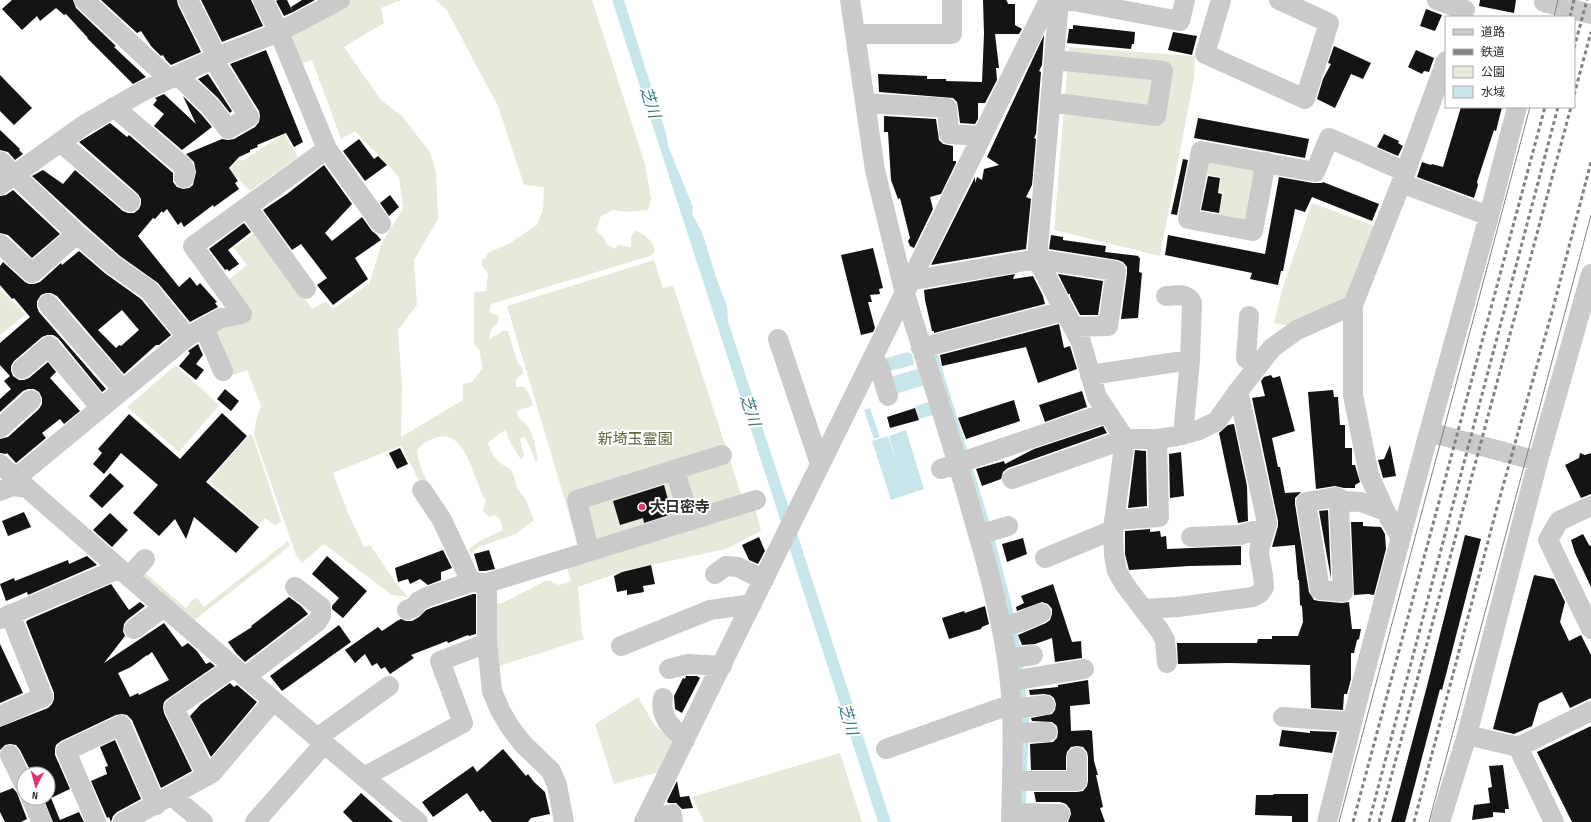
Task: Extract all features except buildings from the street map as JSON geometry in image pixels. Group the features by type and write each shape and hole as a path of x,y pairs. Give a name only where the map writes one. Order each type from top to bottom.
{"street":[{"path":"84,0 173,77 210,106 228,129 249,117 215,58 188,0"},
{"path":"263,0 279,32 327,150 381,224"},
{"path":"223,371 196,332 149,290 113,265 5,173 60,142 84,125 143,91 215,58 279,32 340,0"},
{"path":"850,0 875,170 905,294 921,348 939,373 950,466 979,535 1001,626 1010,681 1023,707 1026,733 1016,815 1060,814"},
{"path":"855,34 952,34 952,0"},
{"path":"645,822 1049,0"},
{"path":"1059,0 1037,259 1081,342 1097,397 1106,413 1125,439 1113,525 1114,555 1117,571 1125,585 1144,609 1165,640 1167,663"},
{"path":"1068,0 1180,21 1185,0"},
{"path":"1221,0 1205,54 1305,99 1329,22 1279,0"},
{"path":"1436,0 1465,9"},
{"path":"1543,6 1591,14"},
{"path":"1050,102 1156,116 1163,71 1054,60"},
{"path":"1401,538 1385,511 1369,475 1352,395 1353,305 1445,64"},
{"path":"865,103 947,108 949,134 982,136"},
{"path":"114,107 183,166 185,171 184,178"},
{"path":"1331,821 1352,722 1517,108"},
{"path":"1266,162 1253,231 1188,219 1201,151 1266,162 1315,172 1329,138 1403,177 1489,216"},
{"path":"60,142 130,202"},
{"path":"0,491 21,483 101,408 196,332 221,318 242,314 192,246 327,150"},
{"path":"247,207 306,289"},
{"path":"0,244 32,273 77,234"},
{"path":"913,276 920,279 1037,259 1116,272 1108,326 1068,319 921,348"},
{"path":"1440,822 1467,735 1538,461 1589,286"},
{"path":"1166,296 1186,295 1190,298 1192,303 1190,360 1183,434"},
{"path":"48,304 123,390"},
{"path":"1012,479 1125,439 1157,439 1183,434 1198,430 1217,421 1272,348 1297,330 1353,305"},
{"path":"1249,316 1246,358 1257,367"},
{"path":"778,339 820,464"},
{"path":"22,369 49,346 101,408"},
{"path":"874,357 880,369 888,396"},
{"path":"1090,375 1190,360"},
{"path":"1144,609 1178,607 1253,597 1260,593 1264,587 1259,554 1267,523 1240,400 1236,394"},
{"path":"0,428 31,400"},
{"path":"950,466 1106,413"},
{"path":"1429,432 1538,461"},
{"path":"1045,558 1113,525 1159,517 1157,439"},
{"path":"589,551 577,500 722,456"},
{"path":"0,464 21,483 57,503 123,573 320,741 418,822"},
{"path":"675,470 690,521"},
{"path":"422,490 442,520 479,583 488,622 487,643 489,675 492,691 510,727 551,771 557,785 564,822"},
{"path":"407,610 414,607 419,601 427,597 589,551 756,500"},
{"path":"1344,501 1361,502 1385,511"},
{"path":"1591,506 1559,522 1548,540 1591,629"},
{"path":"979,535 1004,527"},
{"path":"1191,536 1239,535 1254,531 1264,533"},
{"path":"0,716 43,697 5,616 123,573 145,559"},
{"path":"715,574 726,566 738,566 764,580"},
{"path":"207,776 174,708 239,672 317,622 321,616 321,607 295,587"},
{"path":"621,646 710,610 752,604"},
{"path":"134,629 164,607"},
{"path":"1001,626 1020,622 1041,613"},
{"path":"364,777 463,723 440,661 487,643"},
{"path":"1007,659 1030,655"},
{"path":"669,669 688,664 722,666"},
{"path":"1010,681 1084,669"},
{"path":"255,822 320,741 389,686"},
{"path":"663,698 661,705 663,714 670,726 685,740"},
{"path":"135,820 164,800 212,773 273,701"},
{"path":"886,749 1023,707"},
{"path":"1467,735 1518,747 1591,711"},
{"path":"1283,717 1352,722"},
{"path":"96,822 66,751 121,725 164,800 203,822"},
{"path":"1518,747 1554,822"},
{"path":"1019,782 1077,781 1077,757"},
{"path":"8,762 16,773"},
{"path":"34,806 42,822"},
{"path":"645,822 672,814 673,822"}],"green space":[{"path":"347,0 401,0 381,8 384,23 344,47 381,100 402,116 430,152 436,172 438,219 414,260 417,305 398,330 402,386 401,437 463,400 463,384 472,382 482,369 480,351 474,344 474,292 486,291 488,274 482,266 482,259 485,259 488,253 510,243 537,225 543,209 544,187 524,185 498,106 446,9 435,0 592,0 645,164 651,199 648,210 626,212 613,210 601,216 596,230 604,239 606,244 616,249 617,245 631,247 631,237 636,230 650,240 654,246 653,255 491,304 489,312 499,316 498,323 491,329 489,340 502,331 508,331 518,364 523,368 523,374 516,379 516,387 524,387 532,401 532,406 519,410 517,413 519,418 524,422 530,431 538,459 536,462 525,437 521,438 520,440 524,455 521,460 508,438 506,430 497,435 488,443 496,459 511,469 517,488 526,500 534,520 516,534 479,547 470,554 469,549 478,542 503,530 500,519 495,515 490,517 485,514 483,510 486,500 468,459 456,441 448,437 438,437 432,439 424,443 417,450 418,458 431,489 445,510 425,492 401,446 333,473 348,513 364,547 370,545 396,583 408,597 392,595 324,544 302,563 296,555 254,435 256,421 261,406 247,370 233,375 212,326 242,318 227,281 247,265 234,248 257,231 312,309 326,301 333,309 369,284 382,243 403,208 399,177 355,131 341,139 312,60 299,64 285,33"},
{"path":"1069,47 1195,56 1194,78 1160,256 1054,230"},
{"path":"284,134 298,157 250,191 229,169 241,159 242,161"},
{"path":"1204,160 1256,166 1249,223 1218,221 1223,192 1219,192 1221,177 1201,174"},
{"path":"1312,203 1375,226 1348,299 1292,326 1274,323 1282,290"},
{"name":"新埼玉霊園","path":"654,260 663,288 673,285 742,497 578,544 507,306"},
{"path":"0,290 26,314 0,335"},
{"path":"176,365 219,405 179,452 127,407"},
{"path":"250,434 253,437 281,521 276,526 265,518 258,525 209,481"},
{"path":"754,503 761,531 726,549 627,570 578,587 582,633 584,639 496,667 494,604 502,603 547,580 559,585 571,581 565,562"},
{"path":"288,541 290,546 192,622 141,579 145,573 186,608 192,600 197,598 204,607"},
{"path":"638,697 655,726 674,741 659,772 614,784 595,724"},
{"path":"840,753 862,822 704,822 692,797"}],"water":[{"name":"芝川","path":"612,0 624,0 666,133 668,146 693,207 692,214 702,232 727,306 728,321 891,822 878,822"},
{"path":"908,352 912,354 913,365 890,371 886,358"},
{"path":"937,352 994,537 1010,597 1020,646 1029,722 1025,822 1018,822 1019,711 929,354"},
{"path":"920,368 925,385 896,394 890,377"},
{"path":"929,402 933,415 919,419 915,406"},
{"path":"870,408 880,437 874,439 864,410"},
{"path":"906,430 924,489 891,500 872,441 888,436 896,460 889,436"}],"tram line":[{"path":"1554,16 1558,0"},
{"path":"1339,822 1530,108"},
{"path":"1429,822 1591,215"}],"railway":[{"path":"1570,16 1574,0"},
{"path":"1575,44 1587,0"},
{"path":"1575,91 1591,32"},
{"path":"1353,822 1545,108"},
{"path":"1369,822 1558,108"},
{"path":"1379,822 1571,108"},
{"path":"1414,822 1496,511 1552,312 1591,162"}],"place":[{"name":"大日密寺","path":"642,507"}]}
